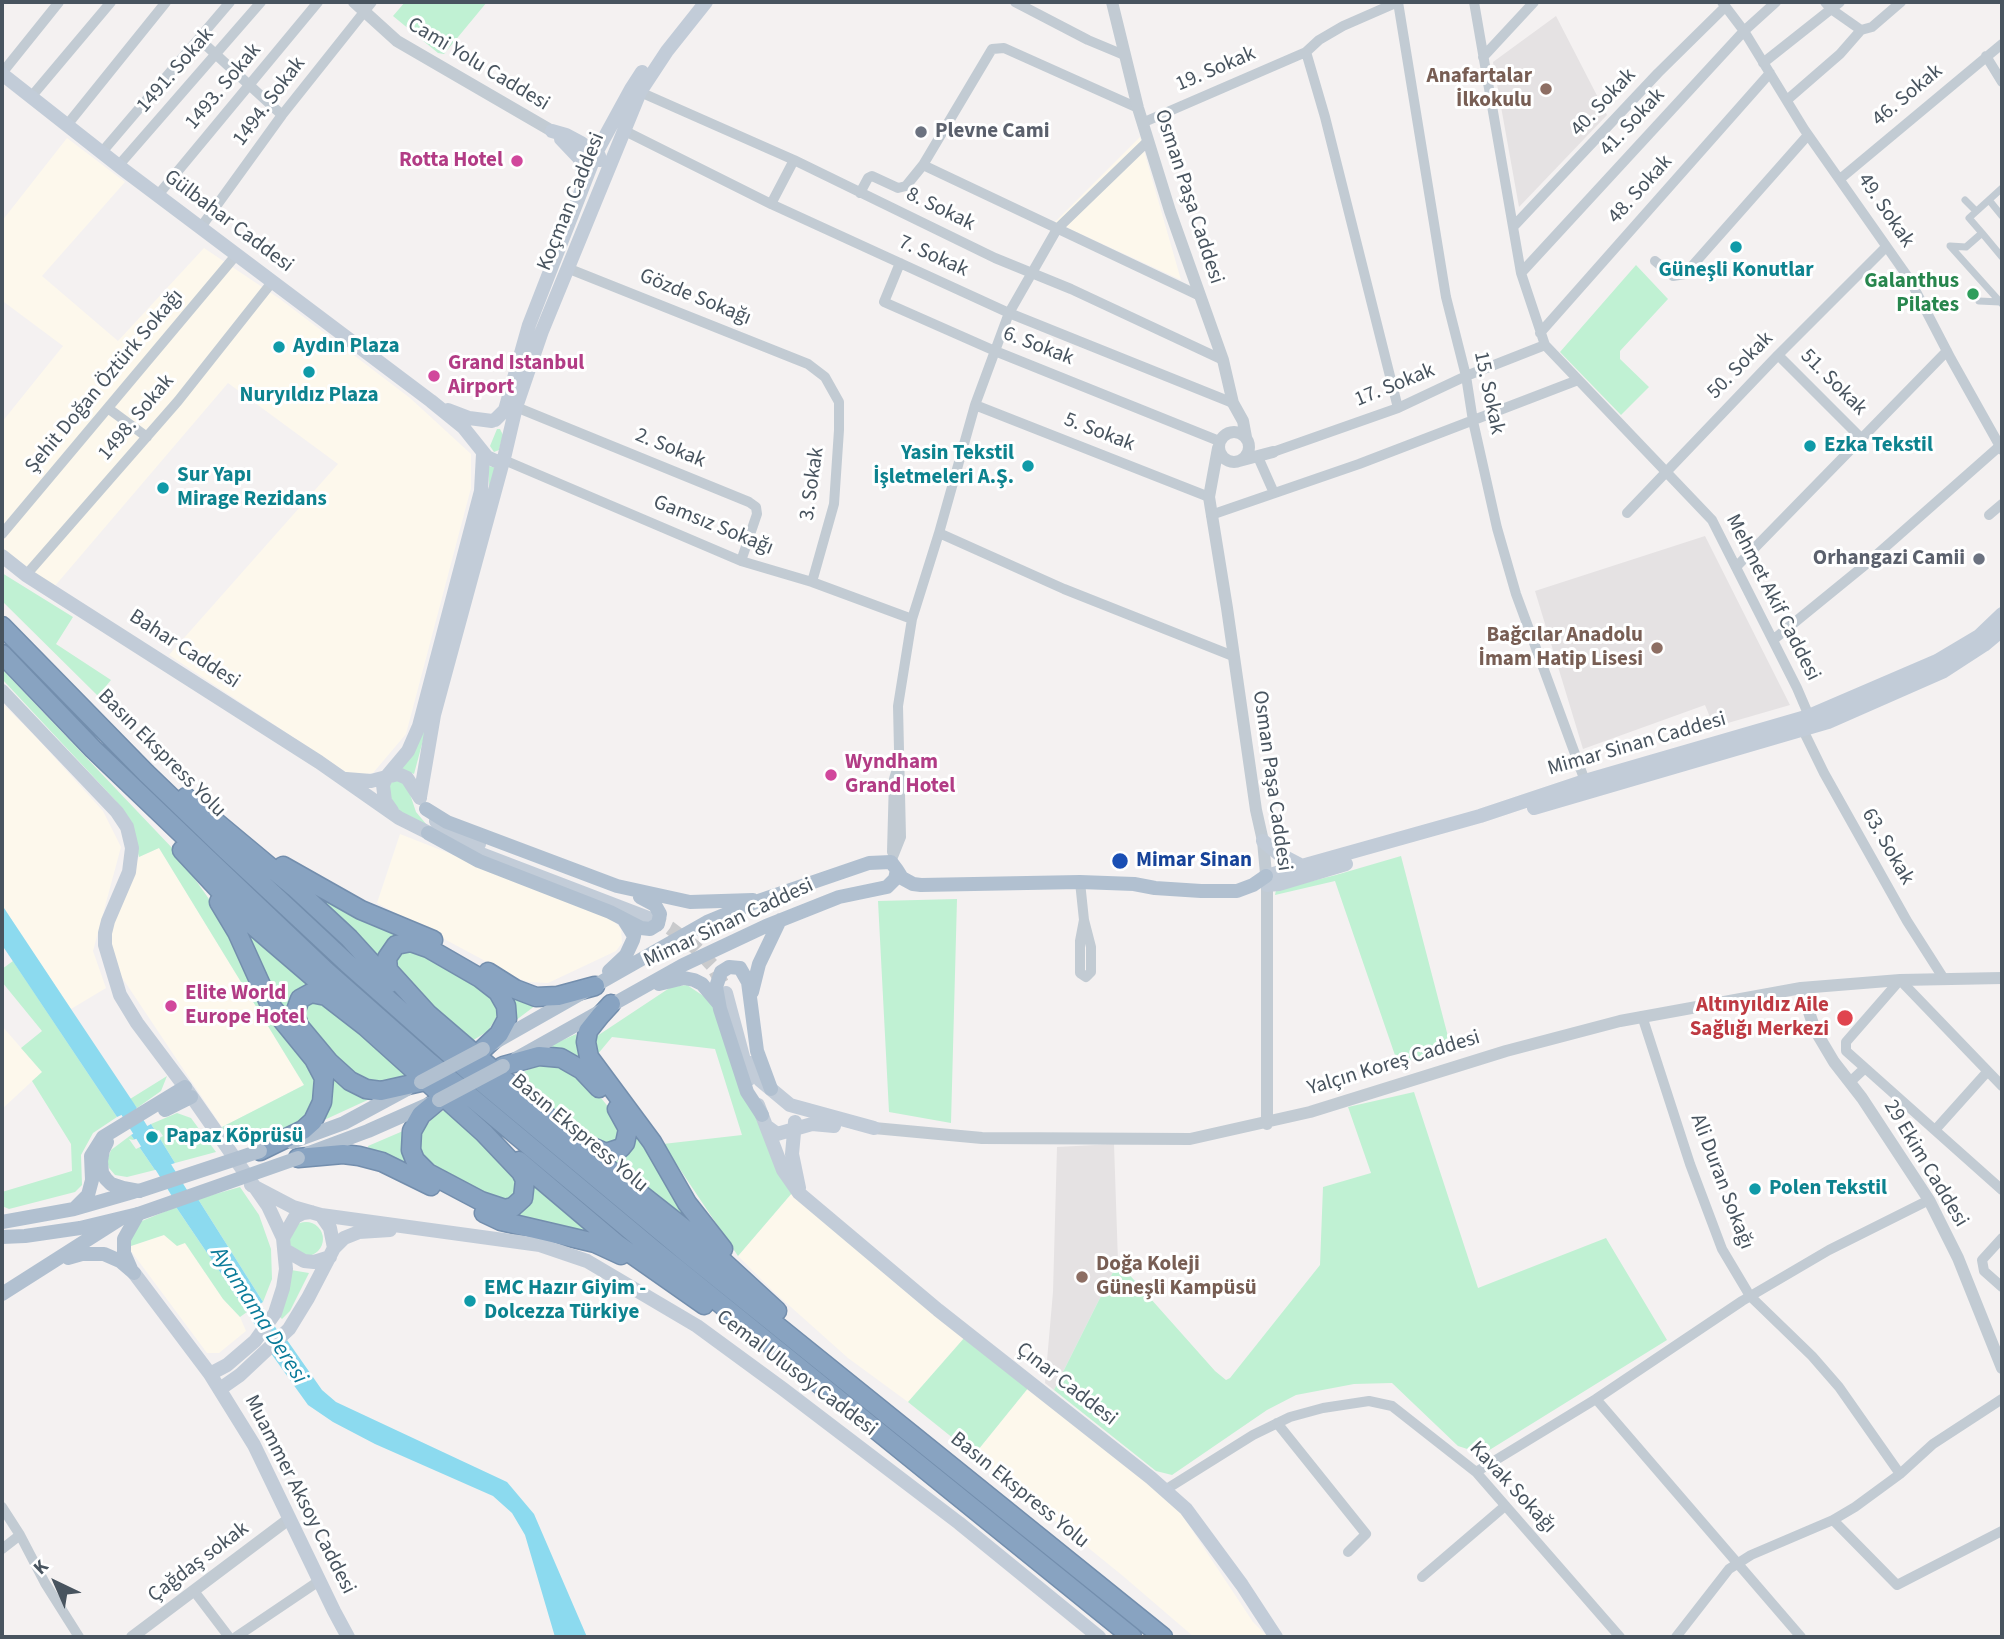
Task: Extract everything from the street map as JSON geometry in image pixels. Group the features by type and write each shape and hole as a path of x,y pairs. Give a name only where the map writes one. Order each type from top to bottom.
{"highway":[{"name":"Basın Ekspress Yolu","path":"2,625 88,715 259,881 423,1032 572,1158 1163,1637"},
{"name":"Basın Ekspress Yolu","path":"2,654 93,749 296,943 429,1062 589,1197 1132,1637"},
{"path":"88,715 126,741 349,938 405,998 428,1014 605,1166 704,1244 781,1315 887,1406 897,1421"},
{"path":"93,749 113,779 250,923 348,1008 366,1027"},
{"path":"230,832 341,900 427,936 527,994 546,997 595,986"},
{"path":"188,856 230,918 270,1005 314,1059 324,1078 322,1102 313,1121 303,1130 260,1151"},
{"path":"428,1014 388,970 387,958 396,945 411,942 428,948 480,978 498,992 506,1006 507,1019 499,1034 483,1049"},
{"path":"421,1082 381,1091 366,1089 350,1081 304,1033 296,1020 296,1006 305,995 318,993 326,996 366,1027 484,1133 617,1244 684,1290 808,1386 854,1412"},
{"path":"611,1004 588,1031 586,1042 589,1057 652,1142 701,1223 781,1315"},
{"path":"503,1066 539,1056 554,1056 573,1063 591,1078 616,1108 625,1120 628,1136 621,1148 606,1153 590,1147 564,1130"},
{"path":"439,1100 415,1123 410,1138 415,1160 428,1173 481,1201 496,1208 513,1207 523,1198 525,1180 521,1172 484,1133"},
{"path":"298,1158 343,1154 382,1162 501,1221 568,1236 612,1251 684,1290"}],"main road":[{"name":"Koçman Caddesi","path":"482,451 486,431 505,410 529,325 596,153 631,89 694,2"},
{"name":"Koçman Caddesi","path":"504,460 516,407 567,268 623,130 640,92 667,51 706,2"},
{"name":"Gülbahar Caddesi","path":"2,73 118,165 431,401 456,421 482,451"},
{"path":"552,131 566,135 596,153 601,163 589,195 587,219"},
{"path":"552,131 576,153 583,170 583,187"},
{"name":"Gülbahar Caddesi","path":"431,401 456,414 494,421"},
{"path":"494,421 504,424 510,435"},
{"path":"482,451 498,462 504,460"},
{"path":"423,803 447,822 617,887 655,905 660,919 654,927 646,929 479,860 392,812 383,792 387,776 408,751 424,710 481,491 482,451"},
{"path":"423,803 435,715 504,460"},
{"name":"Bahar Caddesi","path":"2,556 26,575 392,812"},
{"name":"Mimar Sinan Caddesi","path":"1266,880 1301,866 1480,816 1585,781 1809,716 1937,661 1979,636 2002,614"},
{"name":"Mimar Sinan Caddesi","path":"1266,880 1279,884 1803,730 1944,670 1984,645 2002,630"},
{"path":"2,691 117,812 127,827 132,856 129,872 108,921 105,945 120,995 137,1023 268,1206 284,1244 293,1257 314,1262 332,1252"},
{"path":"344,779 370,781 393,774 404,775 442,827 652,916 428,833"},
{"path":"1264,841 1279,854 1301,866"},
{"name":"Mimar Sinan Caddesi","path":"2,1237 80,1228 138,1214 368,1131 439,1100 683,965 780,920 839,897 887,887 895,879 894,863 869,863 758,901 707,922 483,1049 344,1123 139,1191 74,1209 3,1221"},
{"path":"894,863 902,878 921,885 1080,882 1237,891 1266,880"},
{"path":"617,887 690,902 741,899 758,901"},
{"path":"595,986 626,955 632,945 634,936 620,916"},
{"path":"750,997 759,964 780,920"},
{"path":"764,1120 747,1092 720,1009 716,988 721,972 729,967 740,968 746,975 757,1051 771,1089 790,1105 874,1128"},
{"path":"637,990 684,978 694,980 713,995 720,1009"},
{"name":"Çınar Caddesi","path":"771,1089 752,1069 726,985 751,1086 783,1170 799,1193 938,1310 1186,1509 1276,1637"},
{"path":"74,1209 91,1188 91,1156 96,1145 188,1092"},
{"path":"790,1105 795,1118 792,1154 799,1193"},
{"name":"Yalçın Koreş Caddesi","path":"764,1120 778,1134 812,1124 874,1128"},
{"path":"109,1137 103,1150 102,1173 111,1184 139,1191"},
{"name":"Cemal Ulusoy Caddesi","path":"251,1185 293,1207 316,1214 540,1245 587,1261 697,1326 794,1397 959,1524 1099,1637"},
{"path":"134,1273 126,1260 124,1246 126,1232 138,1214"},
{"path":"210,1374 259,1347 289,1329 332,1252 330,1228 316,1214 295,1217 284,1244 283,1287 275,1312 259,1347 240,1375 220,1389"},
{"path":"2,1294 120,1219"},
{"name":"Cemal Ulusoy Caddesi","path":"332,1252 345,1238 359,1232 426,1229"},
{"path":"54,1263 82,1254 95,1253 120,1261 134,1273"},
{"name":"Muammer Aksoy Caddesi","path":"134,1273 210,1374 254,1445 348,1637"}],"street":[{"path":"2,73 59,2"},
{"path":"31,97 111,2"},
{"path":"67,125 166,2"},
{"path":"102,152 230,2"},
{"name":"1491. Sokak","path":"118,165 261,2"},
{"name":"1493. Sokak","path":"158,195 318,2"},
{"name":"Cami Yolu Caddesi","path":"354,2 368,7 383,30 408,48 552,131"},
{"path":"1015,2 1088,40 1124,55"},
{"name":"Osman Paşa Caddesi","path":"1112,2 1142,123 1223,360 1233,403 1243,422 1247,440"},
{"name":"19. Sokak","path":"1142,123 1306,52 1343,26 1398,2"},
{"name":"15. Sokak","path":"1398,2 1446,297 1466,376 1473,421 1497,528 1516,594 1585,781"},
{"path":"1474,2 1521,273 1545,345"},
{"path":"1483,57 1534,2"},
{"name":"41. Sokak","path":"1521,273 1744,32 1776,2"},
{"path":"1787,100 1840,54 1861,30 1872,27 1901,2"},
{"name":"49. Sokak","path":"1724,4 1808,135 1910,280 2001,447"},
{"name":"40. Sokak","path":"1513,227 1724,4"},
{"path":"1763,63 1832,4 1861,30"},
{"name":"1494. Sokak","path":"201,227 282,115 368,7"},
{"path":"199,38 282,115"},
{"name":"46. Sokak","path":"1840,179 2002,44"},
{"path":"860,193 870,176 898,188 906,186 923,165 992,49 1004,48 1138,108"},
{"path":"1306,52 1325,117 1398,408"},
{"path":"1986,56 2002,82"},
{"name":"48. Sokak","path":"1540,333 1770,73"},
{"name":"8. Sokak","path":"640,92 794,160 995,258 1071,289 1223,360"},
{"name":"7. Sokak","path":"623,130 771,204 1009,313 1233,403"},
{"path":"1655,261 1673,276 1685,274 1808,135"},
{"path":"894,863 901,837 898,706 912,619 975,405 1009,313 1057,229 1148,141"},
{"path":"771,204 794,160"},
{"path":"923,165 1200,296"},
{"path":"2002,188 1969,218 2002,257"},
{"path":"1965,200 1976,211"},
{"path":"1989,200 2002,216"},
{"path":"1982,233 1966,247 1949,246 2001,303"},
{"name":"50. Sokak","path":"1627,513 1885,248"},
{"name":"Şehit Doğan Öztürk Sokağı","path":"2,534 237,254"},
{"name":"6. Sokak","path":"900,263 884,302 995,351 1220,442"},
{"name":"Gözde Sokağı","path":"567,268 808,364"},
{"name":"1498. Sokak","path":"26,575 147,437 273,281"},
{"path":"1979,301 2001,303"},
{"name":"17. Sokak","path":"1237,461 1258,457 1398,408 1466,376 1545,345"},
{"name":"Mehmet Akif Caddesi","path":"1545,345 1712,520 1809,716"},
{"path":"1737,566 1947,351"},
{"name":"51. Sokak","path":"1778,355 1861,438"},
{"name":"3. Sokak","path":"808,364 825,377 839,402 834,504 811,582"},
{"path":"1211,516 1578,380"},
{"name":"Osman Paşa Caddesi","path":"1233,403 1231,419 1220,442 1209,497 1256,810 1264,841 1267,1124"},
{"name":"5. Sokak","path":"975,405 1209,497"},
{"name":"2. Sokak","path":"516,407 750,502 756,507 757,514 741,561"},
{"path":"109,409 147,437"},
{"path":"1237,461 1224,458 1220,442 1236,432 1259,449 1273,452"},
{"path":"1209,497 1223,470 1248,452 1247,440"},
{"path":"1773,640 1865,565 2001,447"},
{"path":"1258,457 1274,493"},
{"name":"Gamsız Sokağı","path":"504,460 741,561 811,582 912,619"},
{"path":"1990,515 2002,504"},
{"path":"939,533 1064,589 1233,656"},
{"path":"1803,730 1809,716"},
{"name":"63. Sokak","path":"1803,730 1852,826 1944,979"},
{"path":"1080,882 1084,920"},
{"name":"Yalçın Koreş Caddesi","path":"874,1128 982,1138 1190,1139 1267,1124 1506,1051 1642,1016 1801,988 2002,978"},
{"path":"2002,1086 1900,981 1846,1042 1846,1051 2002,1190"},
{"name":"29 Ekim Caddesi","path":"1801,988 1815,1030 1834,1062 1929,1200 1958,1258 2002,1368"},
{"name":"Ali Duran Sokağı","path":"1642,1016 1708,1216 1722,1249 1750,1296 1812,1356 1839,1387 1900,1474"},
{"path":"1850,1083 1865,1068"},
{"path":"1935,1130 1987,1072"},
{"path":"1476,1472 1596,1399 1750,1296 1829,1250 1929,1200"},
{"path":"2002,1238 1982,1261 1984,1271 2002,1287"},
{"path":"1596,1399 1801,1637"},
{"path":"1676,1637 1729,1569 1751,1555 1833,1520 1856,1507 1900,1474 1933,1444 2002,1399"},
{"name":"Kavak Sokağı","path":"1165,1490 1253,1436 1290,1417 1322,1408 1369,1401 1392,1406 1476,1472 1620,1637"},
{"path":"1277,1423 1366,1534 1348,1552"},
{"path":"1422,1577 1505,1506"},
{"path":"2,1507 79,1637"},
{"name":"Çağdaş sokak","path":"132,1637 289,1519"},
{"path":"1833,1520 1897,1585 2002,1531"},
{"path":"2,1549 20,1535"},
{"path":"236,1637 319,1581"},
{"path":"194,1591 229,1637"}],"shaded area":[{"name":"Anafartalar İlkokulu","path":"1556,16 1607,115 1519,207 1493,62"},
{"path":"1140,137 1181,280 1055,222"},
{"path":"67,138 125,182 42,276 118,341 204,248 280,299 410,398 471,454 471,488 406,734 373,773 352,776 169,655 338,464 228,383 54,587 2,548 2,422 63,346 4,302 2,304 2,221"},
{"name":"Bağcılar Anadolu İmam Hatip Lisesi","path":"1705,536 1790,705 1714,727 1705,705 1583,749 1535,591"},
{"path":"2,703 103,811 121,847 93,951 106,988 71,1009 2,905"},
{"path":"400,834 609,916 621,929 622,943 616,951 548,983 517,978 377,903"},
{"path":"159,848 304,1085 222,1127 121,976 106,935 139,857"},
{"path":"2,1026 42,1072 2,1109"},
{"name":"Doğa Koleji Güneşli Kampüsü","path":"1114,1144 1118,1262 1054,1390 1045,1383 1053,1292 1057,1147"},
{"path":"792,1193 965,1337 908,1402 848,1358 738,1256"},
{"path":"164,1235 185,1243 223,1299 240,1317 246,1331 219,1353 207,1353 128,1247"},
{"path":"1029,1387 1174,1503 1253,1622 1268,1637 1194,1637 974,1455"}],"green space":[{"path":"405,2 487,2 444,54 438,53 393,16"},
{"path":"1636,265 1668,299 1620,351 1620,359 1649,387 1621,415 1560,352"},
{"path":"497,429 500,429 503,435 499,450 494,452 490,446"},
{"path":"489,466 496,468 414,774 400,768 489,487"},
{"path":"2,573 73,617 56,644 111,680 98,696 2,601"},
{"path":"2,669 175,851 226,923 309,1061 316,1080 315,1105 299,1124 230,1143 222,1127 304,1085 159,848 139,857 131,826 116,801 2,679"},
{"path":"399,779 408,788 416,812 427,825 407,817 394,806 388,789 391,783"},
{"path":"1401,856 1451,1048 1398,1064 1335,881 1275,895 1276,890"},
{"path":"302,885 410,935 380,961"},
{"path":"957,899 951,1123 889,1112 878,901"},
{"path":"238,921 313,986 289,1022 278,1007"},
{"path":"414,948 493,995 497,1016 488,1031 472,1041 395,971 394,959 398,953"},
{"path":"13,961 117,1117 93,1133 81,1155 82,1185 75,1192 9,1209 2,1206 2,1192 72,1171 71,1144 32,1081 42,1072 21,1048 42,1031 2,982 2,969"},
{"path":"687,985 714,1003 792,1193 738,1256 663,1144 742,1135 715,1049 612,1037 597,1055 594,1038 671,987"},
{"path":"507,989 540,1002 511,1024"},
{"path":"322,999 407,1074 390,1082 374,1082 350,1070 309,1027 304,1015 309,1002"},
{"path":"576,1034 584,1061 572,1053 550,1046"},
{"path":"549,1063 561,1066 593,1088 614,1114 620,1125 618,1139 612,1145 592,1141 511,1078 538,1065"},
{"path":"330,1073 372,1098 322,1121"},
{"path":"167,1076 161,1091 137,1108 130,1099"},
{"path":"1414,1092 1478,1288 1606,1238 1667,1340 1483,1454 1458,1446 1392,1383 1354,1384 1296,1395 1267,1410 1172,1475 1156,1471 1054,1390 1118,1262 1215,1371 1226,1380 1230,1378 1320,1265 1323,1187 1371,1173 1348,1107"},
{"path":"448,1108 520,1180 516,1195 507,1201 495,1199 434,1168 426,1161 418,1144 420,1134 434,1116"},
{"path":"177,1113 191,1118 216,1152 175,1163 151,1124"},
{"path":"634,1124 696,1227 613,1161 623,1155"},
{"path":"403,1131 403,1146 411,1167 369,1151 368,1146"},
{"path":"131,1135 155,1170 127,1177 115,1175 107,1161 111,1150"},
{"path":"534,1185 600,1238 517,1221 514,1215 524,1210 531,1201"},
{"path":"240,1187 259,1215 271,1249 272,1279 263,1302 198,1199"},
{"path":"176,1207 247,1312 240,1317 223,1299 185,1243 177,1246 164,1235 128,1247 137,1223"},
{"path":"306,1222 318,1227 323,1239 318,1251 306,1256 294,1251 289,1239 294,1227"},
{"path":"291,1270 309,1273 290,1311 282,1319 280,1317"},
{"path":"965,1337 1029,1387 974,1455 908,1402"}],"water":[{"path":"2,905 137,1108 117,1117 2,945"},
{"path":"151,1124 175,1163 155,1170 131,1135"},
{"name":"Ayamama Deresi","path":"198,1199 263,1302 247,1312 176,1207"},
{"path":"287,1340 322,1390 336,1402 507,1482 534,1514 587,1637 555,1637 525,1535 512,1513 493,1496 375,1444 333,1422 308,1405 270,1352"}],"pier":[{"path":"159,1130 163,1136 136,1149 129,1139 133,1140"}],"waterway":[{"name":"Ayamama Deresi","path":"126,1107 190,1210"},
{"name":"Ayamama Deresi","path":"242,1290 283,1354"}],"tunnel":[{"path":"651,919 670,928 695,947 712,965 723,985"}],"place":[{"name":"Anafartalar İlkokulu","path":"1546,89"},
{"name":"Plevne Cami","path":"921,132"},
{"name":"Rotta Hotel","path":"517,161"},
{"name":"Güneşli Konutlar","path":"1736,247"},
{"name":"Galanthus Pilates","path":"1973,294"},
{"name":"Aydın Plaza","path":"279,347"},
{"name":"Nuryıldız Plaza","path":"309,372"},
{"name":"Grand Istanbul Airport","path":"434,376"},
{"name":"Ezka Tekstil","path":"1810,446"},
{"name":"Yasin Tekstil İşletmeleri A.Ş.","path":"1028,466"},
{"name":"Sur Yapı Mirage Rezidans","path":"163,488"},
{"name":"Orhangazi Camii","path":"1979,559"},
{"name":"Bağcılar Anadolu İmam Hatip Lisesi","path":"1657,648"},
{"name":"Wyndham Grand Hotel","path":"831,775"},
{"name":"Mimar Sinan","path":"1120,861"},
{"name":"Elite World Europe Hotel","path":"171,1006"},
{"name":"Altınyıldız Aile Sağlığı Merkezi","path":"1845,1018"},
{"name":"Papaz Köprüsü","path":"152,1137"},
{"name":"Polen Tekstil","path":"1755,1189"},
{"name":"Doğa Koleji Güneşli Kampüsü","path":"1082,1277"},
{"name":"EMC Hazır Giyim - Dolcezza Türkiye","path":"470,1301"}]}
